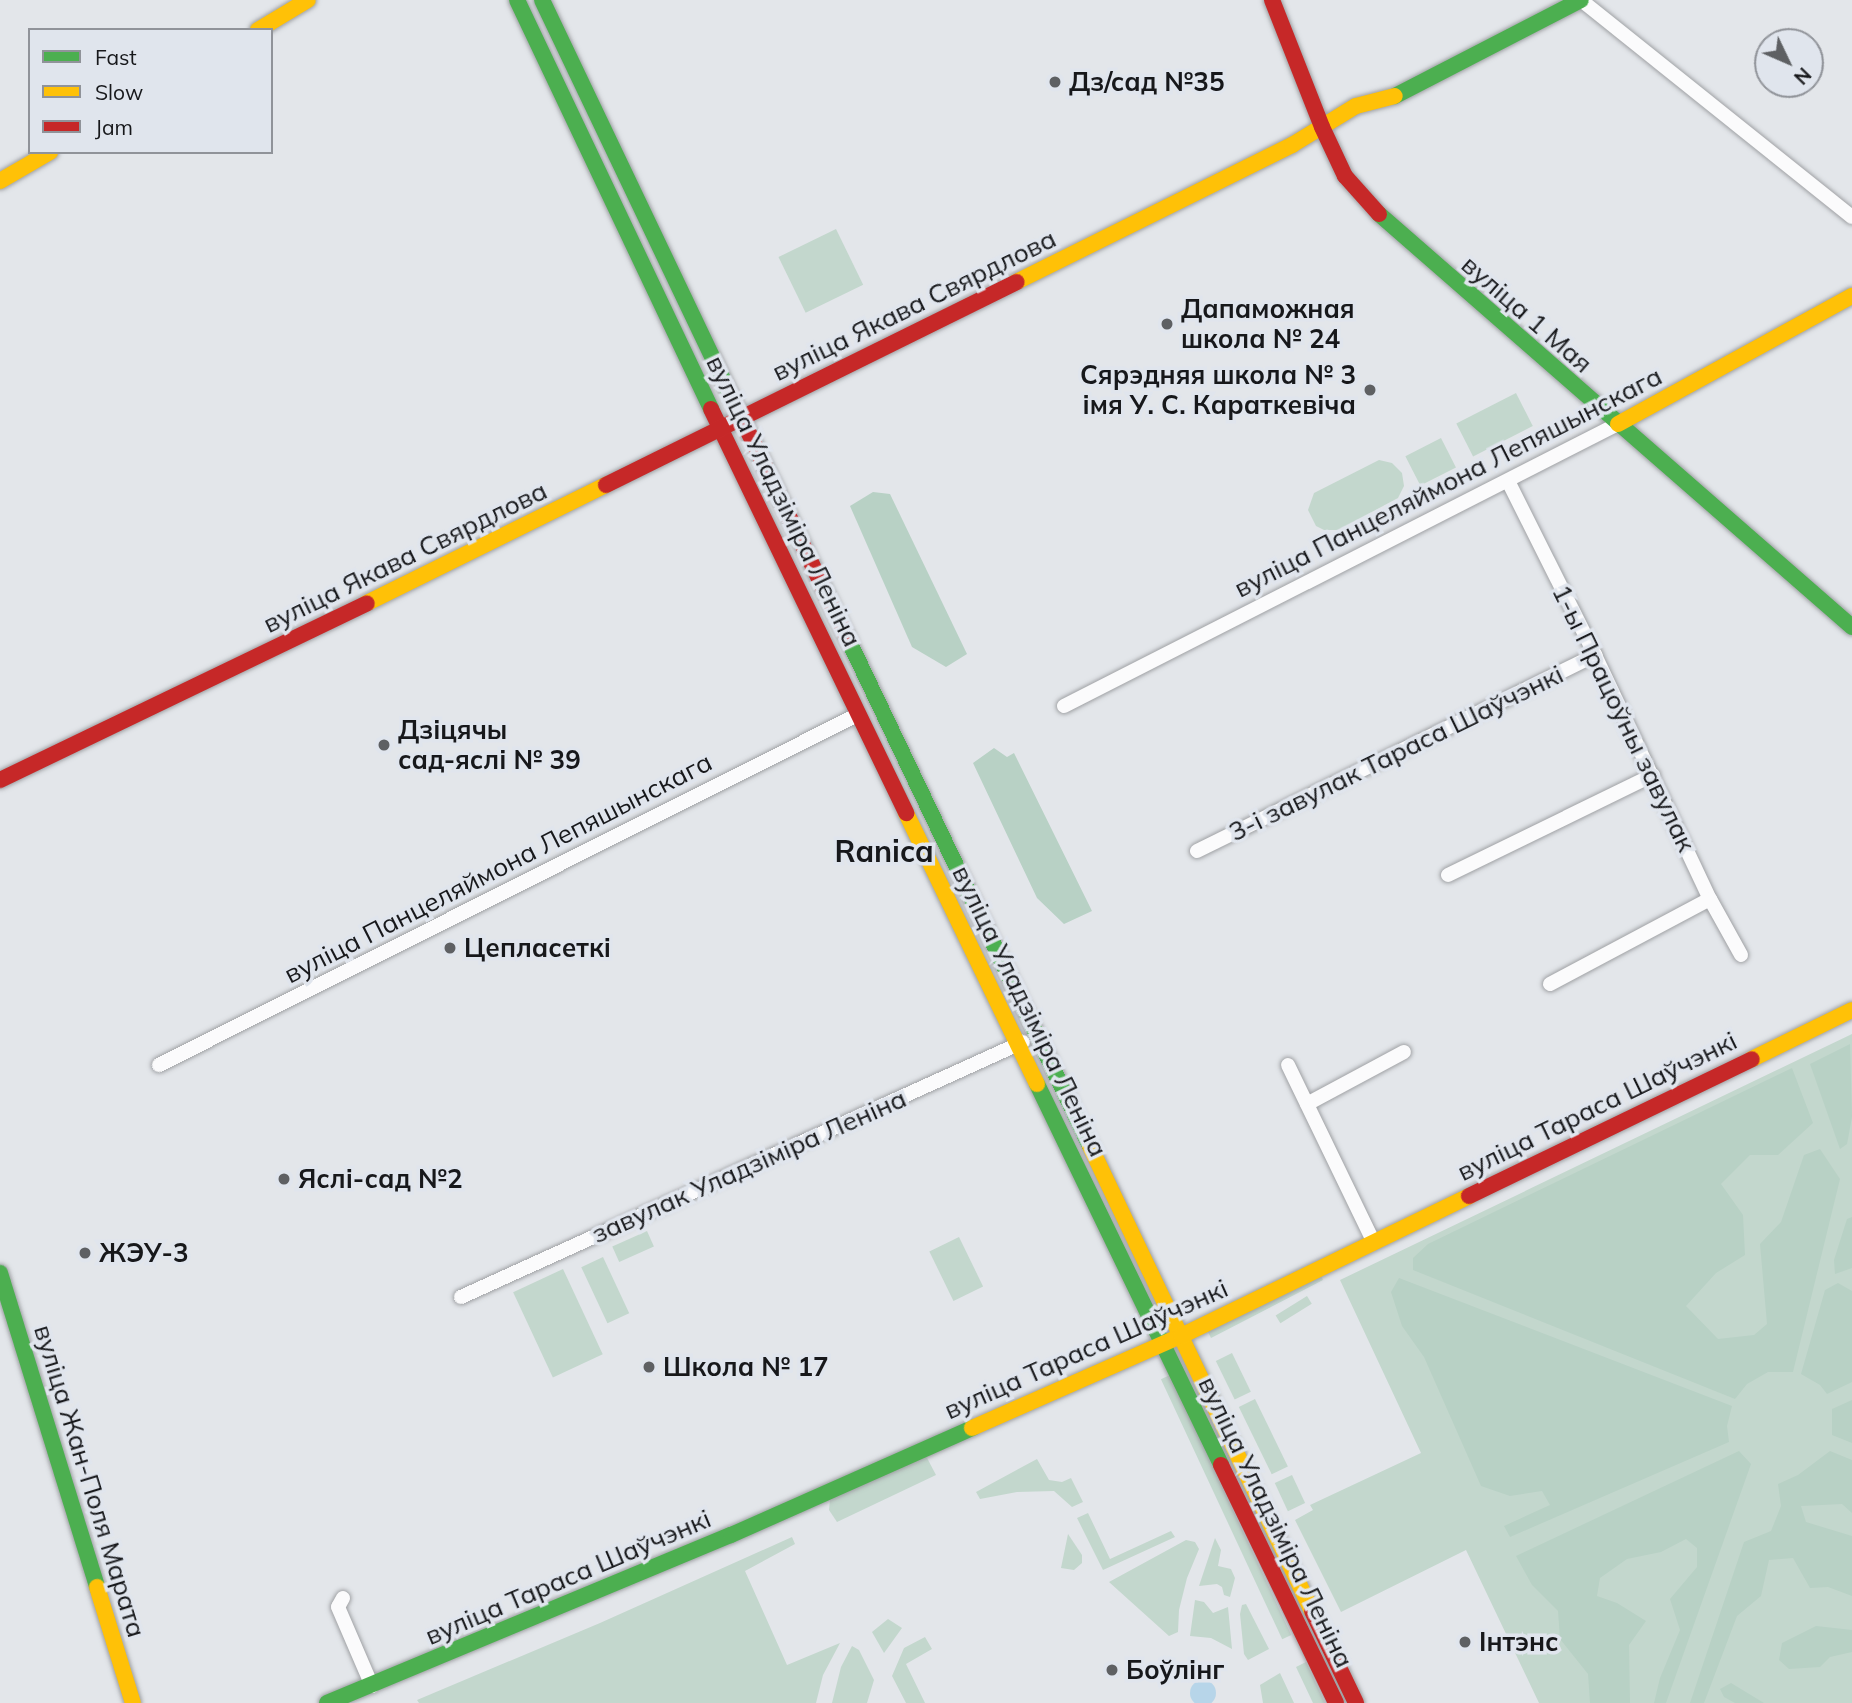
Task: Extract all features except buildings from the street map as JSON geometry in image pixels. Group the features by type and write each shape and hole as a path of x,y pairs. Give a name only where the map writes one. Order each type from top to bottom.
{"street":[{"path":"261,28 308,0"},
{"name":"вуліца Уладзіміра Леніна","path":"517,0 1336,1703"},
{"name":"вуліца Уладзіміра Леніна","path":"542,0 1356,1703"},
{"name":"вуліца 1 Мая","path":"1272,0 1322,127 1345,176 1365,202 1852,627"},
{"path":"1581,0 1852,218"},
{"name":"вуліца Якава Свярдлова","path":"0,780 227,672 740,416 1157,213 1322,127 1356,106 1402,94 1581,0"},
{"path":"0,181 47,154"},
{"name":"вуліца Панцеляймона Лепяшынскага","path":"1063,706 1618,424 1852,296"},
{"name":"1-ы Працоўны завулак","path":"1508,481 1653,775 1710,899 1741,955"},
{"name":"3-і завулак Тараса Шаўчэнкі","path":"1197,851 1595,655"},
{"name":"вуліца Панцеляймона Лепяшынскага","path":"159,1065 859,714"},
{"path":"1448,875 1653,775"},
{"path":"1550,984 1710,899"},
{"name":"вуліца Тараса Шаўчэнкі","path":"327,1703 743,1530 1164,1344 1852,1010"},
{"name":"завулак Уладзіміра Леніна","path":"461,1297 1037,1035"},
{"path":"1307,1104 1404,1052"},
{"path":"1288,1065 1373,1241"},
{"name":"вуліца Жан-Поля Марата","path":"0,1273 133,1703"},
{"path":"343,1598 338,1607 372,1686"}],"green space":[{"path":"836,229 863,285 806,313 778,257"},
{"path":"1516,393 1533,426 1473,456 1456,423"},
{"path":"1441,438 1456,467 1420,486 1405,456"},
{"path":"1379,460 1392,463 1402,473 1404,486 1398,498 1338,530 1324,530 1316,526 1308,510 1314,493"},
{"path":"873,492 890,494 967,654 946,667 912,647 850,506"},
{"path":"994,748 1007,757 1014,753 1092,911 1064,924 1037,898 973,763"},
{"path":"1852,1034 1852,1703 1539,1703 1466,1550 1341,1612 1295,1520 1313,1510 1310,1505 1421,1453 1340,1280"},
{"path":"1850,1044 1852,1117 1847,1144 1840,1149 1810,1064"},
{"path":"1792,1068 1813,1123 1778,1155 1750,1155 1721,1184 1743,1215 1745,1255 1716,1273 1686,1306 1718,1339 1754,1335 1767,1324 1760,1244 1781,1222 1804,1155 1820,1149 1840,1179 1793,1372 1768,1372 1747,1384 1735,1399 1413,1270 1413,1258 1428,1244"},
{"path":"1852,1217 1852,1268 1835,1274 1834,1260 1847,1219"},
{"path":"647,1231 654,1247 619,1262 612,1246"},
{"path":"959,1237 983,1286 953,1301 929,1251"},
{"path":"603,1257 629,1313 607,1323 581,1267"},
{"path":"563,1269 603,1354 553,1377 513,1292"},
{"path":"1320,1273 1323,1280 1211,1338 1207,1330"},
{"path":"1399,1278 1732,1406 1727,1426 1729,1442 1510,1537 1504,1526 1550,1505 1542,1491 1510,1496 1481,1486 1424,1357 1402,1326 1391,1292"},
{"path":"1838,1283 1852,1291 1852,1382 1827,1394 1820,1385 1801,1374 1825,1290"},
{"path":"1307,1296 1312,1304 1280,1323 1276,1316"},
{"path":"1232,1353 1251,1392 1235,1400 1216,1361"},
{"path":"1170,1375 1291,1635 1282,1639 1161,1379"},
{"path":"1255,1399 1288,1466 1272,1474 1239,1407"},
{"path":"1852,1400 1852,1443 1832,1435 1832,1409"},
{"path":"1739,1451 1751,1464 1666,1703 1654,1703 1660,1678 1680,1630 1670,1599 1697,1567 1697,1548 1686,1539 1661,1552 1627,1559 1600,1578 1597,1596 1617,1603 1646,1621 1629,1645 1630,1703 1590,1703 1588,1674 1560,1639 1558,1611 1532,1585 1516,1556"},
{"path":"1830,1451 1852,1460 1852,1513 1842,1504 1801,1506 1806,1522 1852,1536 1852,1596 1828,1587 1810,1588 1793,1558 1769,1560 1761,1596 1737,1616 1704,1703 1690,1703 1744,1542 1771,1531 1781,1506 1778,1484 1798,1475"},
{"path":"926,1456 936,1475 837,1522 829,1510 830,1500"},
{"path":"1037,1459 1049,1480 1062,1482 1071,1478 1083,1502 1072,1507 1054,1491 1017,1492 980,1499 976,1492"},
{"path":"1292,1475 1305,1503 1288,1511 1275,1483"},
{"path":"1088,1513 1110,1559 1171,1531 1175,1537 1103,1570 1077,1518"},
{"path":"1068,1534 1082,1555 1082,1563 1074,1570 1061,1568"},
{"path":"792,1537 795,1544 745,1571 787,1665 840,1643 823,1675 816,1703 419,1703 417,1700 600,1623"},
{"path":"1215,1538 1221,1550 1218,1566 1231,1569 1235,1578 1230,1597 1224,1595 1222,1587 1217,1584 1199,1586"},
{"path":"1186,1540 1195,1542 1199,1549 1187,1578 1179,1610 1178,1632 1169,1636 1109,1582"},
{"path":"1195,1600 1204,1602 1213,1613 1228,1607 1232,1649 1211,1638 1190,1636"},
{"path":"1246,1604 1269,1649 1248,1660 1244,1654 1240,1614 1242,1605"},
{"path":"888,1619 902,1628 884,1653 872,1632"},
{"path":"1816,1626 1852,1630 1852,1652 1830,1657 1820,1667 1789,1669 1779,1660 1782,1643"},
{"path":"925,1637 932,1649 906,1664 925,1703 906,1703 892,1676 904,1648"},
{"path":"852,1646 859,1650 874,1680 867,1703 832,1703 841,1667"},
{"path":"1306,1662 1325,1703 1313,1703 1296,1667"},
{"path":"1280,1673 1294,1703 1263,1703 1260,1685"},
{"path":"1731,1683 1764,1703 1735,1703 1724,1697 1720,1689"}],"water":[{"path":"1198,1681 1208,1681 1215,1688 1215,1698 1209,1704 1197,1704 1191,1698 1191,1688"}],"traffic: fast":[{"path":"517,0 711,409"},
{"path":"542,0 731,396"},
{"path":"1395,96 1581,0"},
{"path":"1379,214 1852,627"},
{"path":"846,635 1090,1146"},
{"path":"1037,1084 1221,1465"},
{"path":"0,1273 97,1587"},
{"path":"327,1703 731,1535 972,1428"}],"traffic: slow":[{"path":"261,28 308,0"},
{"path":"1016,282 1292,145 1356,106 1395,96"},
{"path":"0,181 47,154"},
{"path":"1618,424 1852,296"},
{"path":"367,603 606,485"},
{"path":"906,813 1037,1084"},
{"path":"1752,1059 1852,1010"},
{"path":"1090,1146 1312,1611"},
{"path":"972,1428 1181,1336 1469,1196"},
{"path":"97,1587 133,1703"}],"traffic: jam":[{"path":"1272,0 1322,127 1345,176 1379,214"},
{"path":"606,485 1016,282"},
{"path":"731,396 846,635"},
{"path":"711,409 906,813"},
{"path":"0,780 367,603"},
{"path":"1469,1196 1752,1059"},
{"path":"1221,1465 1336,1703"},
{"path":"1312,1611 1356,1703"}],"place":[{"name":"Дз/сад №35","path":"1055,82"},
{"name":"Дапаможная школа № 24","path":"1167,324"},
{"name":"Сярэдняя школа № 3 імя У. С. Караткевіча","path":"1370,390"},
{"name":"Дзіцячы сад-яслі № 39","path":"384,745"},
{"name":"Цепласеткі","path":"450,948"},
{"name":"Яслі-сад №2","path":"284,1179"},
{"name":"ЖЭУ-3","path":"85,1253"},
{"name":"Школа № 17","path":"649,1367"},
{"name":"Інтэнс","path":"1465,1642"},
{"name":"Боўлінг","path":"1112,1670"}],"district":[{"name":"Ranica","path":"884,851"}]}
